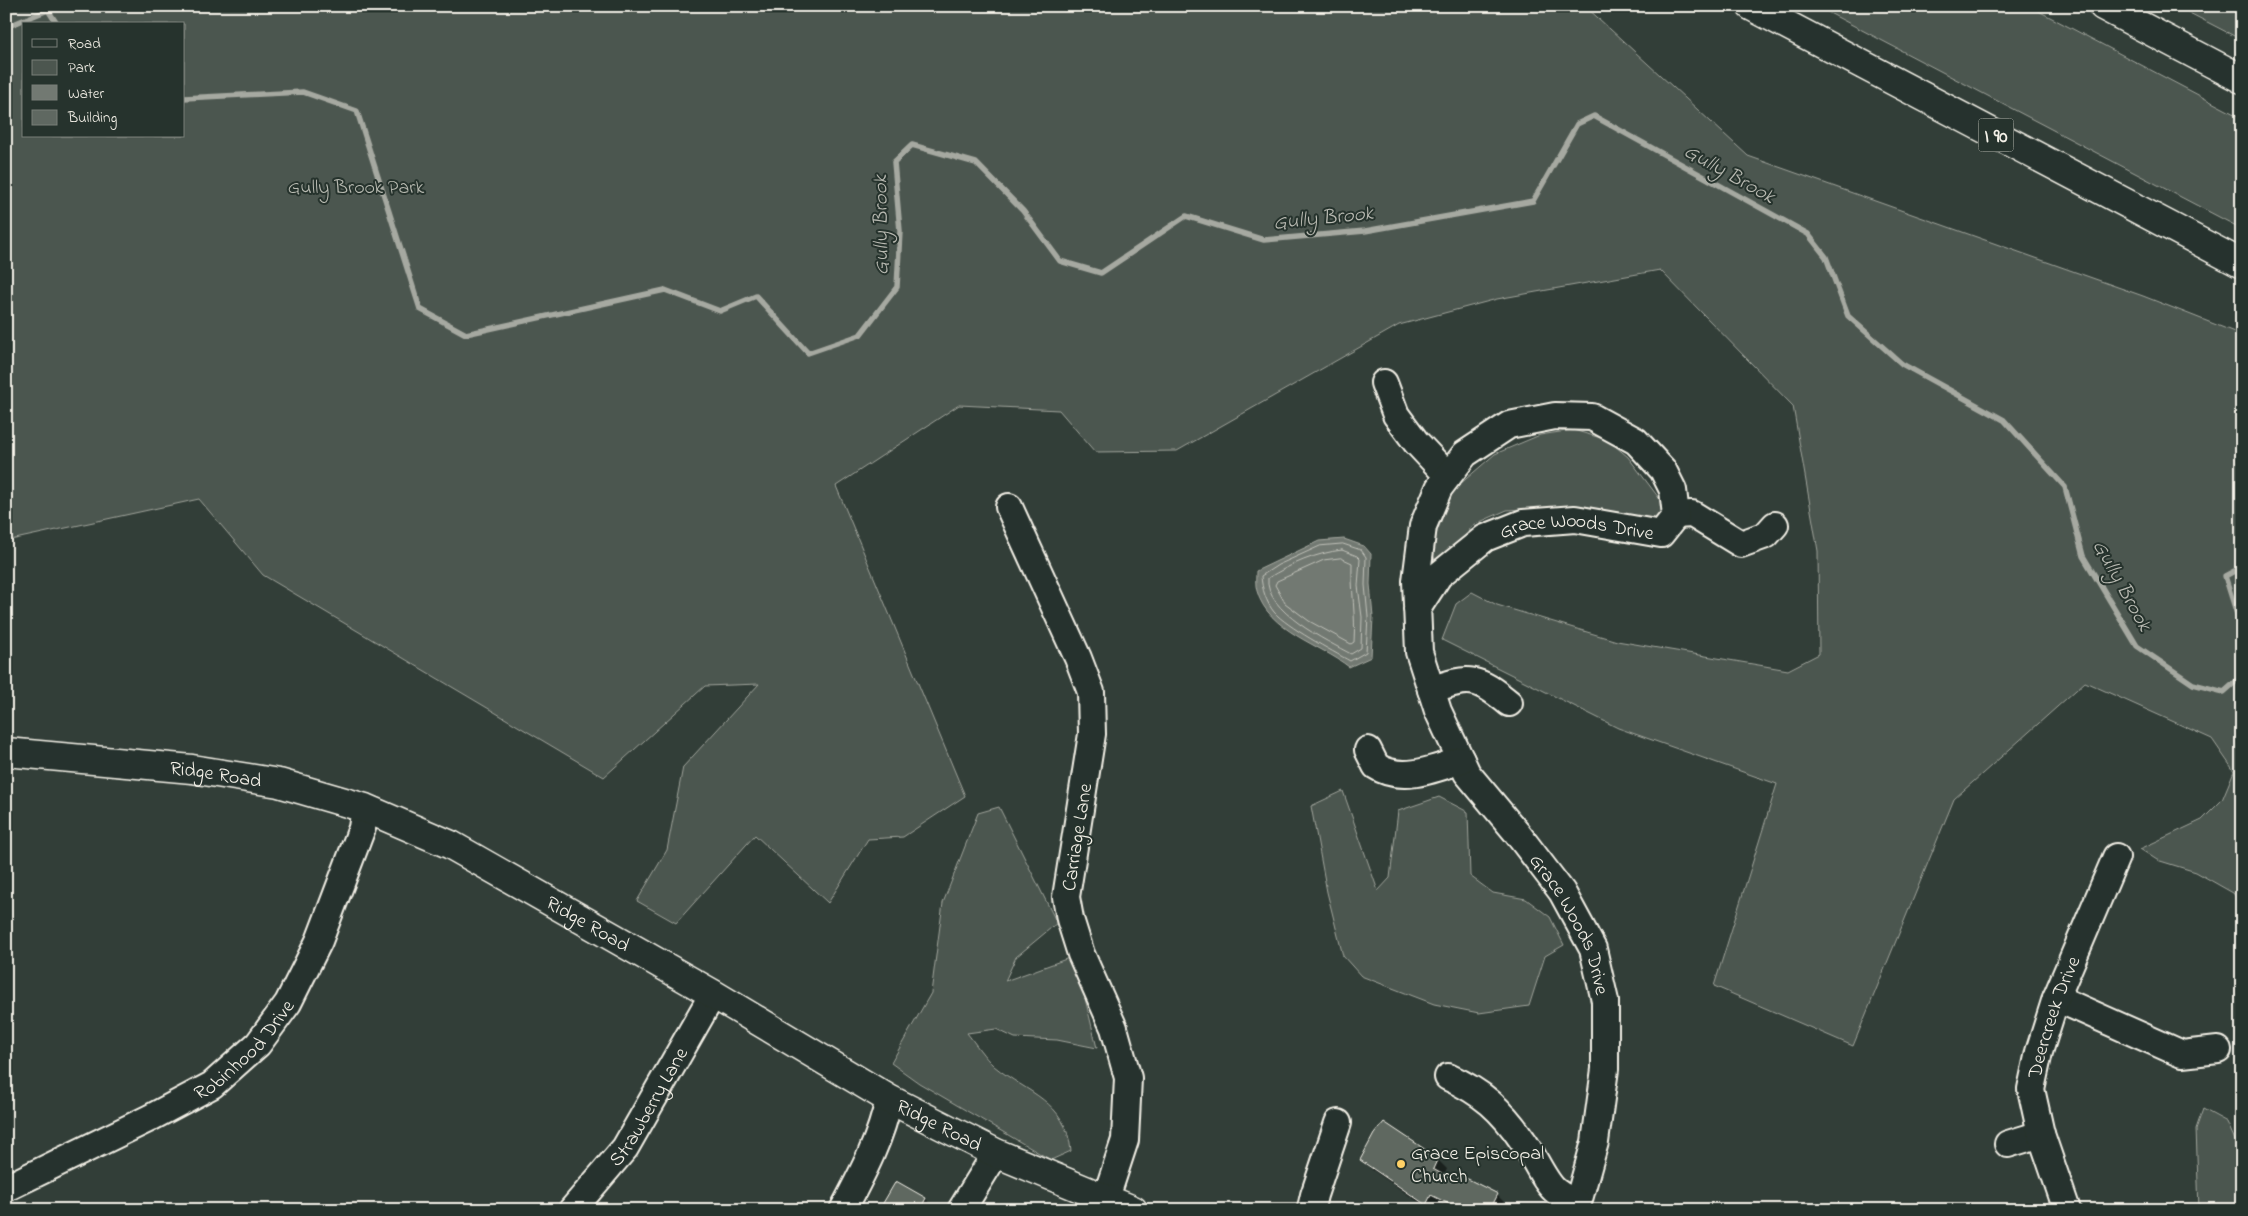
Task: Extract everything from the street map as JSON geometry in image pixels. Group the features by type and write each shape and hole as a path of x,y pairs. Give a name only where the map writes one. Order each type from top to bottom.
{"main road":[{"name":"I 90","path":"1751,6 2242,264"},
{"path":"2103,6 2242,79"},
{"name":"Ridge Road","path":"6,752 192,769 279,783 365,808 451,845 713,994 889,1099 1103,1205 1133,1210"}],"street":[{"path":"1384,383 1396,415 1416,442 1448,476"},
{"name":"Grace Woods Drive","path":"1417,609 1440,575 1485,538 1523,523 1576,519 1661,534 1676,515 1673,490 1664,470 1636,440 1592,416 1555,416 1509,424 1465,454 1439,488 1422,526 1416,581 1417,609 1419,652 1438,711 1467,773 1517,833 1562,892 1593,949 1605,1001 1604,1069 1595,1142 1576,1206"},
{"name":"Carriage Lane","path":"1009,507 1078,658 1091,692 1092,734 1066,897 1070,920 1081,954 1114,1028 1128,1078 1125,1140 1103,1205"},
{"path":"1676,515 1692,514 1741,544 1766,535 1775,525"},
{"path":"1431,690 1455,681 1473,680 1489,687 1508,703"},
{"path":"1368,750 1376,766 1391,773 1410,774 1460,760"},
{"name":"Robinhood Drive","path":"6,1188 150,1118 212,1085 258,1044 288,1002 319,941 362,828 365,808"},
{"name":"Deercreek Drive","path":"2068,1210 2041,1134 2031,1089 2039,1052 2056,998 2116,856"},
{"name":"Strawberry Lane","path":"572,1210 625,1148 713,994"},
{"path":"2056,998 2182,1054 2218,1050"},
{"path":"1448,1076 1472,1088 1488,1099 1522,1139 1537,1161 1546,1180 1556,1192 1576,1206"},
{"path":"843,1210 866,1167 885,1119 889,1099"},
{"path":"1318,1209 1314,1195 1338,1123"},
{"path":"2008,1144 2041,1134"},
{"path":"961,1210 996,1153"}],"green space":[{"name":"Gully Brook Park","path":"6,6 1585,6 1748,156 2143,296 2242,335 2242,904 2233,893 2196,872 2157,860 2140,849 2202,820 2222,800 2234,771 2212,739 2085,682 1954,799 1853,1046 1714,986 1777,784 1618,728 1442,640 1456,604 1472,592 1497,605 1617,641 1788,670 1819,654 1818,551 1793,406 1660,270 1497,299 1399,325 1177,451 1095,452 1059,410 959,405 836,486 965,796 903,837 868,839 828,903 755,835 676,923 637,901 667,850 683,767 759,684 705,686 604,777 263,575 199,499 6,541"},
{"path":"1816,6 2029,6 2242,118 2242,229"},
{"path":"2176,6 2242,6 2242,40"},
{"path":"1573,430 1608,440 1628,457 1665,506 1654,524 1613,512 1540,508 1507,510 1473,525 1456,549 1436,563 1431,548 1452,491 1495,454 1540,435"},
{"path":"1343,791 1378,891 1390,878 1398,811 1439,797 1468,812 1470,876 1493,893 1526,899 1550,917 1564,945 1545,956 1529,1006 1479,1013 1434,1004 1361,976 1343,956 1327,892 1311,806"},
{"path":"999,807 1057,923 1016,957 1005,981 1069,958 1082,986 1097,1048 1057,1040 1015,1038 996,1029 967,1033 994,1066 1043,1100 1062,1120 1068,1134 1071,1151 1051,1160 919,1083 891,1063 931,993 943,903 978,813"},
{"path":"2203,1109 2227,1122 2242,1156 2242,1210 2199,1210 2196,1129"}],"water":[{"path":"1344,539 1364,546 1371,554 1370,584 1373,617 1371,657 1349,667 1283,627 1263,605 1256,584 1256,571 1319,541"}],"building":[{"name":"Grace Episcopal Church","path":"1384,1122 1438,1158 1433,1169 1456,1182 1460,1175 1498,1194 1490,1210 1461,1210 1431,1195 1426,1205 1360,1160 1374,1134"},
{"path":"896,1181 926,1198 920,1210 879,1210"}],"waterway":[{"name":"Gully Brook","path":"6,27 48,10 56,22"},
{"name":"Gully Brook","path":"185,98 303,92 357,111 420,309 466,334 665,290 720,311 756,296 808,353 860,335 897,287 900,231 894,162 912,145 976,163 1023,211 1060,261 1101,273 1186,216 1264,240 1365,231 1533,201 1577,124 1594,116 1808,234 1826,257 1848,316 1902,364 2004,420 2065,487 2083,556 2137,646 2193,684 2224,692 2242,676"},
{"name":"Gully Brook","path":"2242,567 2225,576 2242,630"}],"place":[{"name":"Grace Episcopal Church","path":"1401,1164"}]}
